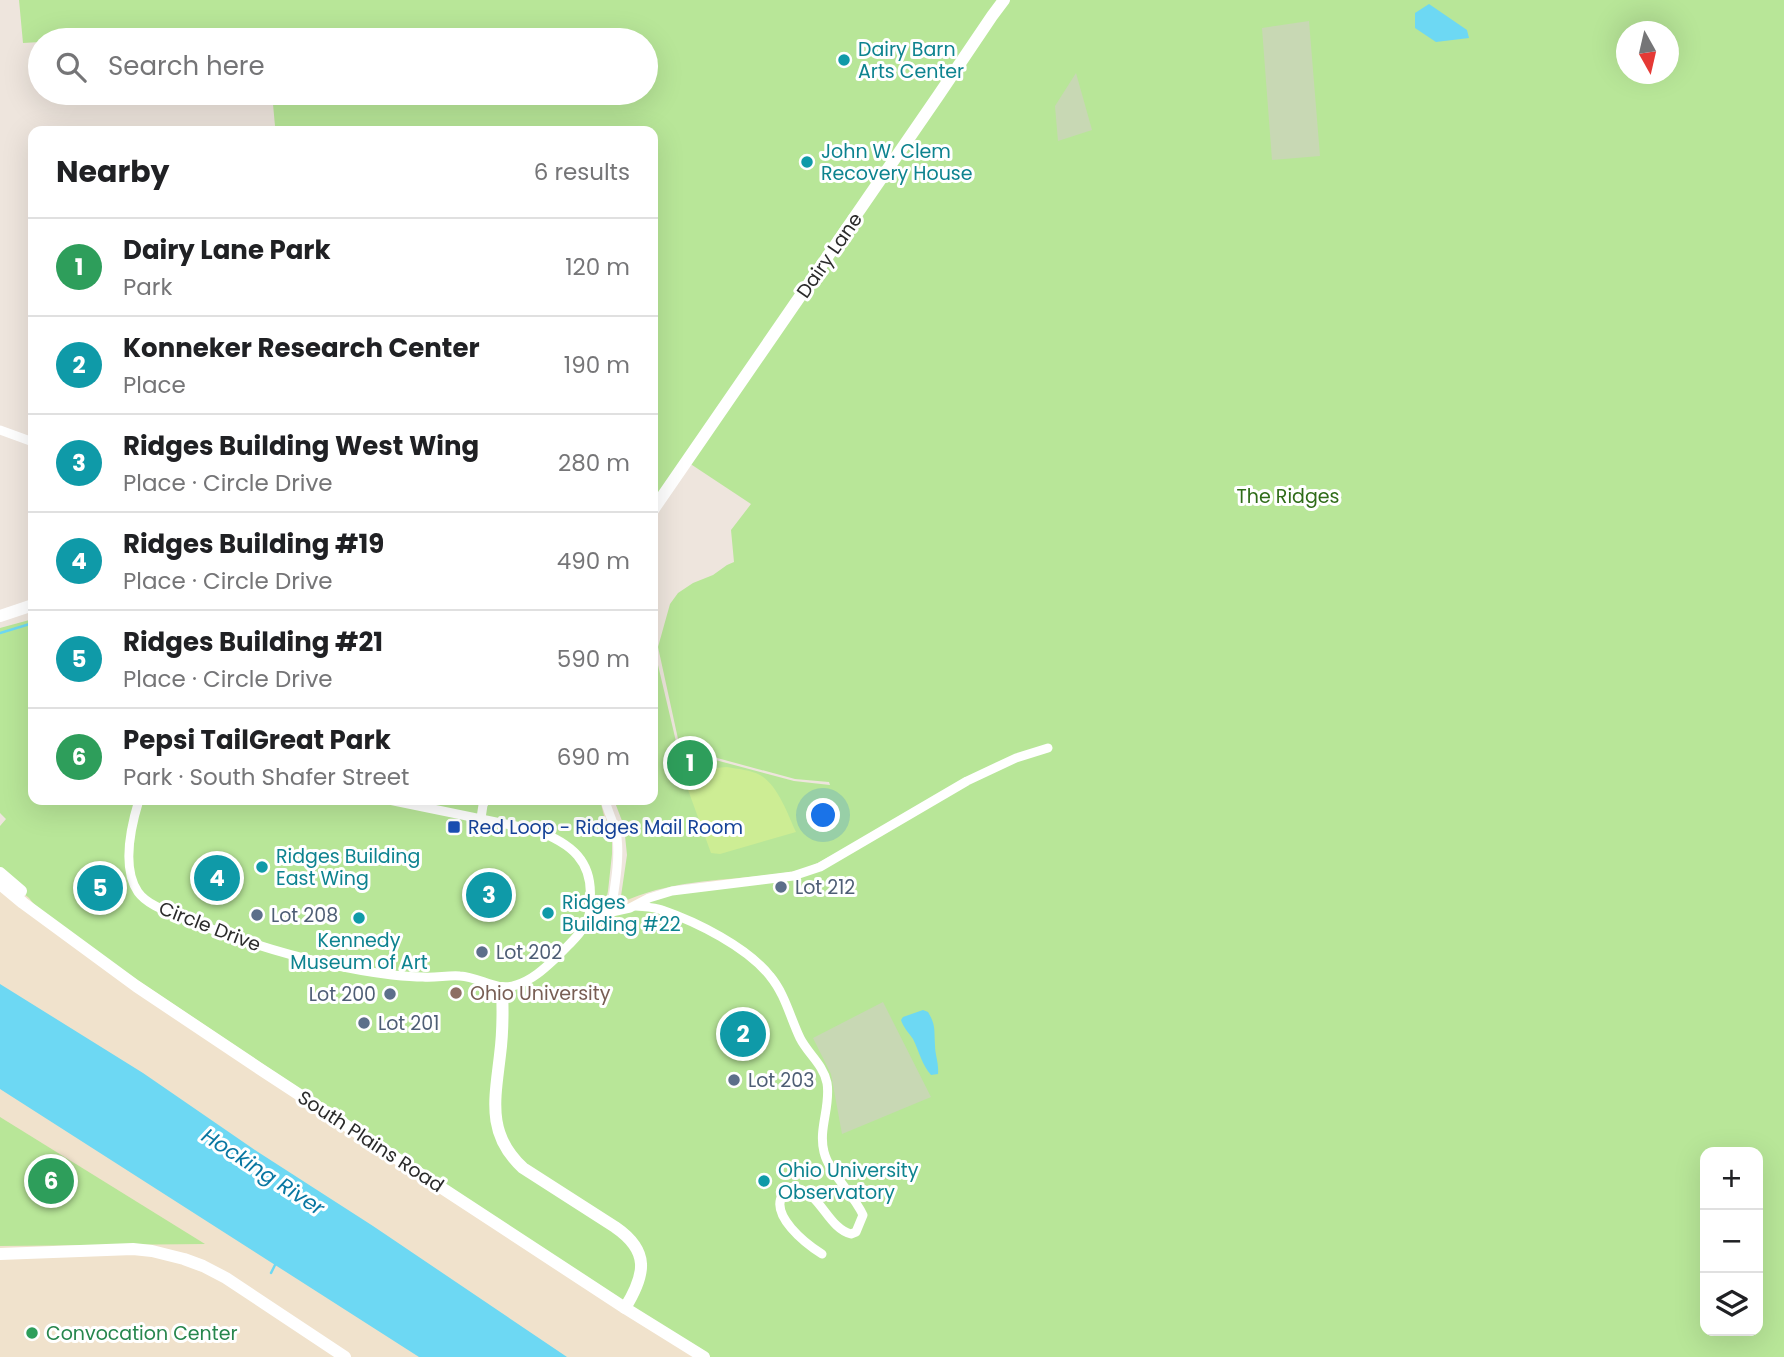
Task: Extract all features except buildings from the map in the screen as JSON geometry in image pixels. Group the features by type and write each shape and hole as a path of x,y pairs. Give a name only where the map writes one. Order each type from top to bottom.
{"street":[{"name":"Dairy Lane","path":"658,503 1004,0"},
{"path":"0,430 28,440"},
{"path":"0,616 28,607"},
{"path":"589,918 636,906 649,898 672,891 807,873 967,781 1016,758 1048,748"},
{"name":"Circle Drive","path":"138,805 128,853 130,874 141,896 170,912 222,933 288,954 394,975 477,978 502,988"},
{"path":"415,805 481,818 546,835 575,853 587,870 591,889 589,918 578,936 542,971 525,982 502,988 503,1017 494,1102 496,1126 503,1143 523,1168 626,1234 638,1247 641,1272 636,1290 625,1308"},
{"path":"481,818 483,805"},
{"path":"607,805 615,826 618,853 611,912"},
{"name":"South Plains Road","path":"0,873 29,898 45,918"},
{"name":"South Plains Road","path":"0,884 136,986 625,1308 704,1357"},
{"path":"636,906 660,909 683,918 751,956 771,977 783,996 800,1036 820,1065 828,1092 822,1140 826,1158 852,1194 863,1215 856,1231 851,1234 839,1228 806,1192 798,1188 785,1190 780,1204 785,1220 812,1248 822,1254"},
{"path":"0,1254 133,1249 184,1259 226,1278 345,1357"}],"shaded area":[{"name":"Ohio University","path":"28,805 604,805 611,834 604,905 664,889 813,863 980,1081 797,1357 0,1357 0,833"}],"green space":[{"name":"The Ridges","path":"19,0 1784,0 1784,1357 704,1357 676,1341 45,918 29,898 0,873 0,826 6,819 0,813 0,628 28,620 28,805 601,805 612,841 604,909 624,910 649,898 800,875 839,851 795,871 685,884 642,894 620,903 627,855 624,826 616,805 658,805 658,665 678,750 794,781 830,785 829,782 795,779 680,748 658,647 670,604 678,593 693,583 734,562 731,530 751,504 686,461 658,503 658,126 275,126 273,105 658,105 658,28 28,28 28,43 23,43"},
{"path":"1309,21 1320,156 1272,160 1262,28"},
{"path":"1076,73 1092,130 1058,141 1055,106"},
{"path":"727,767 753,772 766,780 782,801 796,832 720,854 711,853 683,776"},
{"path":"883,1002 931,1097 842,1134 831,1074 813,1038"},
{"path":"0,1117 205,1244 0,1246"}],"water":[{"path":"1429,4 1467,30 1469,38 1436,42 1415,28 1415,13"},
{"name":"Hocking River","path":"0,984 143,1073 567,1357 419,1357 0,1089"},
{"path":"923,1010 928,1012 933,1024 938,1074 931,1075 928,1071 901,1020"}],"waterway":[{"path":"0,633 28,625"},
{"path":"271,1273 276,1263"}],"place":[{"name":"Dairy Barn Arts Center","path":"844,60"},
{"name":"John W. Clem Recovery House","path":"807,162"},
{"name":"Dairy Lane Park","path":"690,763"},
{"name":"Red Loop - Ridges Mail Room","path":"454,827"},
{"name":"Ridges Building East Wing","path":"262,867"},
{"name":"Ridges Building #19","path":"217,878"},
{"name":"Lot 212","path":"781,887"},
{"name":"Ridges Building #21","path":"100,888"},
{"name":"Ridges Building West Wing","path":"489,895"},
{"name":"Ridges Building #22","path":"548,913"},
{"name":"Lot 208","path":"257,915"},
{"name":"Kennedy Museum of Art","path":"359,918"},
{"name":"Lot 202","path":"482,952"},
{"name":"Ohio University","path":"456,993"},
{"name":"Lot 200","path":"390,994"},
{"name":"Lot 201","path":"364,1023"},
{"name":"Konneker Research Center","path":"743,1034"},
{"name":"Lot 203","path":"734,1080"},
{"name":"Pepsi TailGreat Park","path":"51,1181"},
{"name":"Ohio University Observatory","path":"764,1181"},
{"name":"Convocation Center","path":"32,1333"}]}
